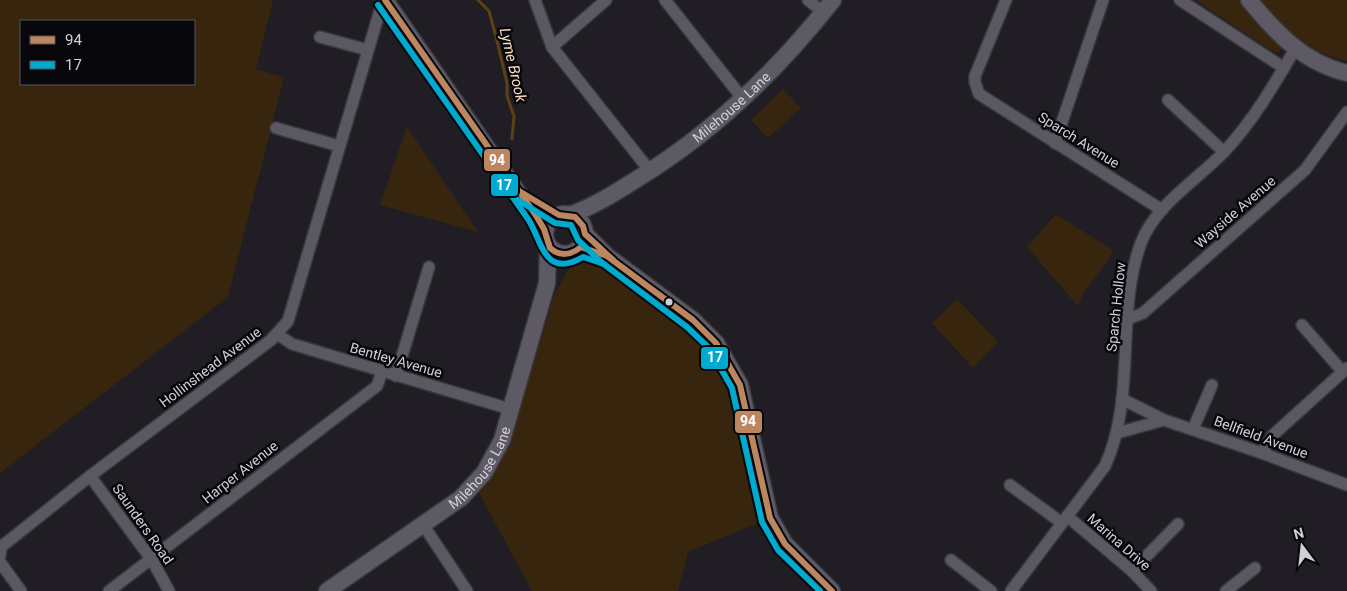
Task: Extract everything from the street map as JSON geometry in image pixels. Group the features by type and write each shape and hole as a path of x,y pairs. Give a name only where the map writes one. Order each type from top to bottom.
{"main road":[{"path":"384,0 518,190 557,253 580,241"},
{"path":"1249,0 1274,31 1295,49 1322,64 1347,73"},
{"name":"Milehouse Lane","path":"564,215 612,194 704,134 743,99 793,49 828,6"},
{"path":"518,190 564,215 580,221 580,241"},
{"name":"Milehouse Lane","path":"327,591 424,526 461,498 484,473 502,440 547,283 561,261 580,241 612,194"},
{"path":"547,239 549,222 564,215"},
{"name":"Milehouse Lane","path":"547,239 547,283"},
{"path":"580,241 606,256 693,320 716,343 740,385 770,518 785,544 832,591"}],"street":[{"name":"Hollinshead Avenue","path":"0,551 90,476 277,334 288,321 384,0"},
{"path":"535,0 552,47 650,171"},
{"path":"552,47 606,0"},
{"path":"665,0 743,99"},
{"path":"808,0 828,6"},
{"name":"Sparch Avenue","path":"1006,0 975,76 975,82 980,94 1162,210"},
{"path":"1055,143 1103,0"},
{"path":"1180,0 1284,68"},
{"path":"320,37 368,50"},
{"name":"Sparch Hollow","path":"1011,591 1105,466 1117,433 1134,270 1141,242 1150,224 1162,210 1224,152 1254,115 1295,49"},
{"path":"1168,100 1224,152"},
{"name":"Wayside Avenue","path":"1128,319 1143,312 1305,170 1347,112"},
{"path":"276,128 339,146"},
{"path":"396,376 429,267"},
{"path":"1262,453 1272,435 1345,369 1302,324"},
{"name":"Bentley Avenue","path":"277,334 292,344 510,409"},
{"name":"Harper Avenue","path":"109,591 152,560 377,386 382,372"},
{"path":"1192,429 1212,386"},
{"name":"Bellfield Avenue","path":"1122,399 1164,420 1262,453 1347,485"},
{"path":"1117,433 1164,420"},
{"name":"Saunders Road","path":"90,476 152,560 169,591"},
{"name":"Marina Drive","path":"1010,484 1064,520 1132,571 1151,591"},
{"path":"1132,571 1178,524"},
{"path":"424,526 466,591"},
{"path":"951,560 991,591"},
{"path":"0,562 22,591"},
{"path":"1226,591 1255,568"}],"shaded area":[{"path":"0,0 273,0 256,69 284,77 228,297 0,473"},
{"path":"1196,0 1240,0 1282,47 1278,53 1270,50"},
{"path":"1260,0 1347,0 1347,61 1321,53 1298,39 1278,21"},
{"path":"783,89 801,108 768,138 751,120"},
{"path":"407,127 478,232 380,205"},
{"path":"1056,214 1111,249 1113,253 1082,295 1078,306 1027,247"},
{"path":"594,255 603,259 658,297 696,331 712,353 722,373 738,425 753,498 760,522 688,552 678,591 532,591 479,493 489,483 506,451 555,293 571,265"},
{"path":"957,299 998,342 973,368 932,323"}],"waterway":[{"name":"Lyme Brook","path":"478,0 489,11 496,37 507,83 507,96 514,116 512,139"}],"transit line":[{"name":"94","path":"385,0 535,214 544,229 550,248 558,253 566,254 581,247 607,256 693,320 716,343 740,385 770,518 785,544 832,591"},
{"name":"17","path":"378,5 528,219 541,246 552,261 560,264 570,263 583,257 604,264"},
{"name":"94","path":"519,191 559,215 575,217 583,226 585,234 613,260"},
{"name":"17","path":"513,197 555,223 571,225 578,240 601,262 687,327 709,348 732,388 762,522 778,550 820,591"}]}
